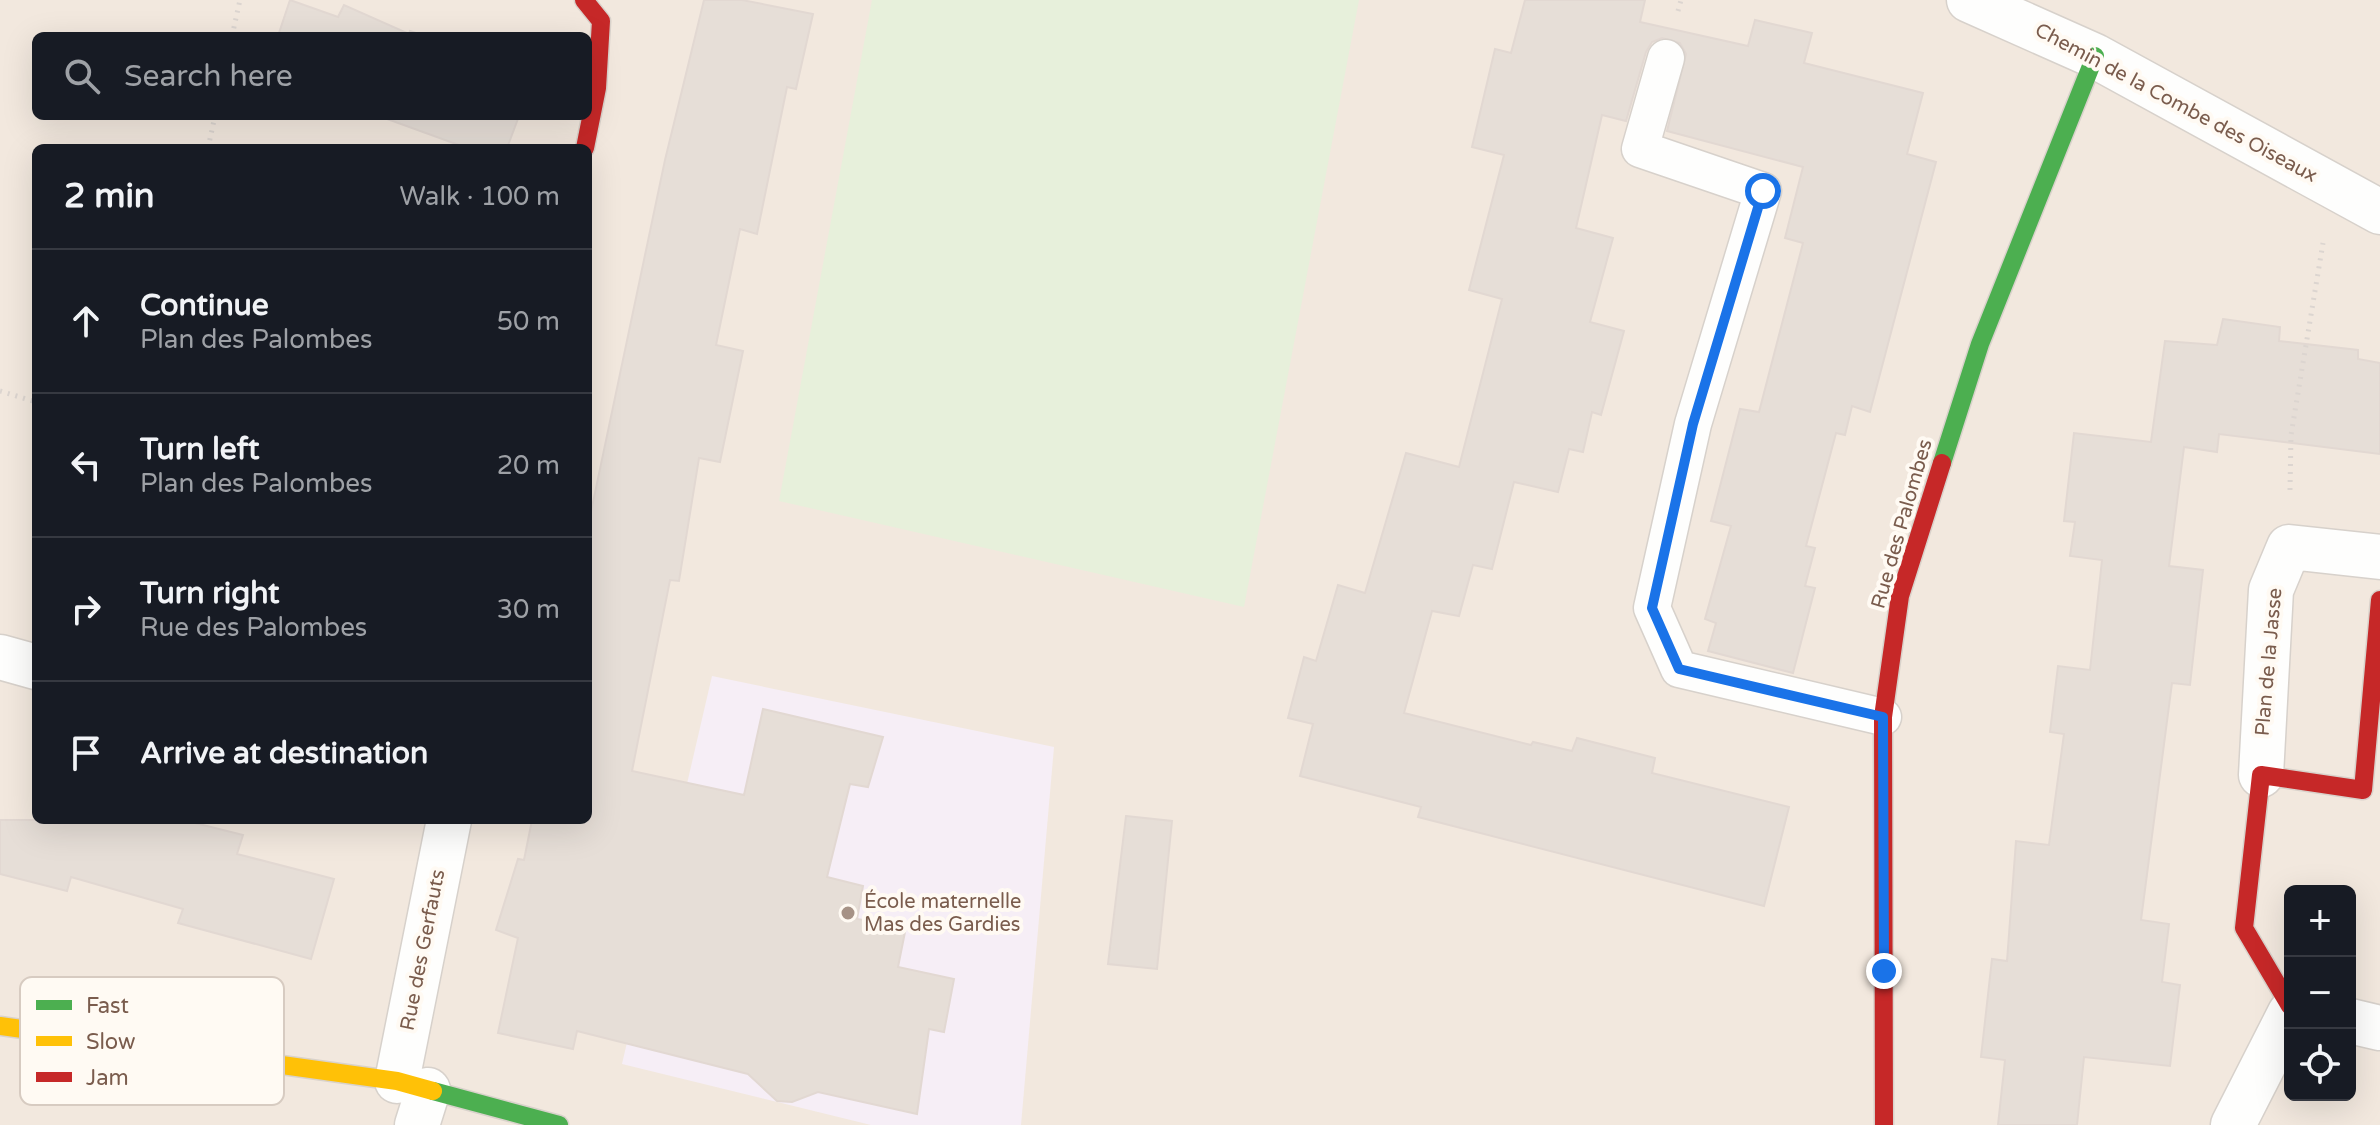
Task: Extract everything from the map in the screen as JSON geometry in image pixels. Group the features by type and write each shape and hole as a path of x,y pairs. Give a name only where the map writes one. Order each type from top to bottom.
{"street":[{"path":"584,0 601,21 597,88 592,113"},
{"name":"Chemin de la Combe des Oiseaux","path":"1969,0 2044,14 2095,56 2380,212"},
{"name":"Rue des Palombes","path":"1884,1125 1883,717 1900,596 1980,344 2095,56"},
{"path":"586,144 591,120"},
{"path":"2289,547 2380,557"},
{"name":"Plan de la Jasse","path":"2284,996 2244,928 2261,775 2271,590 2289,547"},
{"path":"2261,775 2363,790 2380,600"},
{"path":"0,657 32,666"},
{"name":"Rue des Gerfauts","path":"414,1099 448,824"},
{"path":"2356,1022 2380,1028"},
{"path":"2233,1125 2284,1025"},
{"path":"0,1026 20,1030"},
{"path":"284,1076 559,1125"}],"lane":[{"path":"1666,58 1640,149 1763,191 1693,424 1652,608 1679,669 1883,717"}],"path":[{"path":"233,32 240,0"},
{"path":"209,144 214,120"},
{"path":"2289,547 2291,435 2324,234"},
{"path":"0,391 32,401"}],"shaded area":[{"path":"0,0 2380,0 2380,1125 0,1125"},
{"name":"École maternelle Mas des Gardies","path":"712,676 1054,747 1021,1125 871,1125 622,1064"}],"green space":[{"path":"872,0 1359,0 1244,607 779,501"}],"building":[{"path":"290,0 338,17 344,5 405,32 279,32"},
{"path":"704,0 742,0 813,14 796,89 787,87 757,234 740,229 716,345 743,351 720,462 699,458 679,581 670,580 632,771 744,795 763,709 883,737 868,787 850,784 827,877 863,886 857,919 906,927 898,967 954,979 944,1032 929,1029 917,1114 818,1092 792,1102 777,1101 748,1074 577,1031 573,1049 498,1033 518,938 496,930 518,859 524,860 531,824 592,824 592,507 665,160"},
{"path":"1525,0 1645,0 1640,22 1748,46 1755,20 1812,33 1804,63 1923,93 1907,154 1936,162 1870,412 1852,406 1845,435 1836,433 1806,546 1815,548 1805,586 1815,588 1793,673 1708,651 1716,623 1705,619 1731,526 1711,521 1740,409 1759,412 1803,243 1785,238 1803,167 1667,131 1686,54 1680,43 1662,38 1652,42 1646,52 1626,121 1602,115 1576,228 1613,238 1590,322 1624,331 1601,415 1592,412 1583,452 1569,449 1558,492 1514,482 1492,569 1473,565 1459,616 1432,611 1404,713 1531,745 1533,742 1572,751 1577,738 1655,758 1652,773 1789,807 1764,906 1418,817 1421,807 1300,776 1313,724 1288,718 1304,657 1316,661 1338,585 1365,593 1406,453 1459,467 1502,299 1469,290 1504,155 1472,147 1495,49 1511,53"},
{"path":"390,120 518,120 508,144 456,144"},
{"path":"2223,319 2280,327 2279,341 2358,350 2358,359 2380,363 2380,454 2219,434 2217,452 2184,447 2169,566 2203,570 2190,685 2172,683 2141,920 2169,924 2162,982 2180,985 2170,1066 2084,1057 2077,1125 1998,1125 2005,1060 1981,1057 1992,959 2007,961 2016,841 2049,845 2064,734 2050,732 2058,666 2090,670 2096,616 2102,560 2070,556 2075,522 2064,521 2074,433 2151,442 2165,341 2217,345"},
{"path":"1126,816 1172,821 1157,969 1108,964"},
{"path":"0,820 32,820 32,824 199,824 243,835 237,854 334,879 311,959 178,923 183,909 71,877 67,891 0,874"}],"traffic: fast":[{"path":"1942,463 1980,344 2095,56"},
{"path":"433,1091 559,1125"}],"traffic: slow":[{"path":"0,1026 20,1029"},
{"path":"284,1065 397,1081 433,1091"}],"traffic: jam":[{"path":"584,0 601,21 597,88 592,113"},
{"path":"586,144 591,120"},
{"path":"1884,1125 1883,717 1900,596 1942,463"},
{"path":"2284,996 2244,928 2261,775 2363,790 2380,600"}],"place":[{"name":"École maternelle Mas des Gardies","path":"848,913"}],"route":[{"path":"1763,191 1693,424 1652,608 1679,669 1883,717 1884,971"}]}
